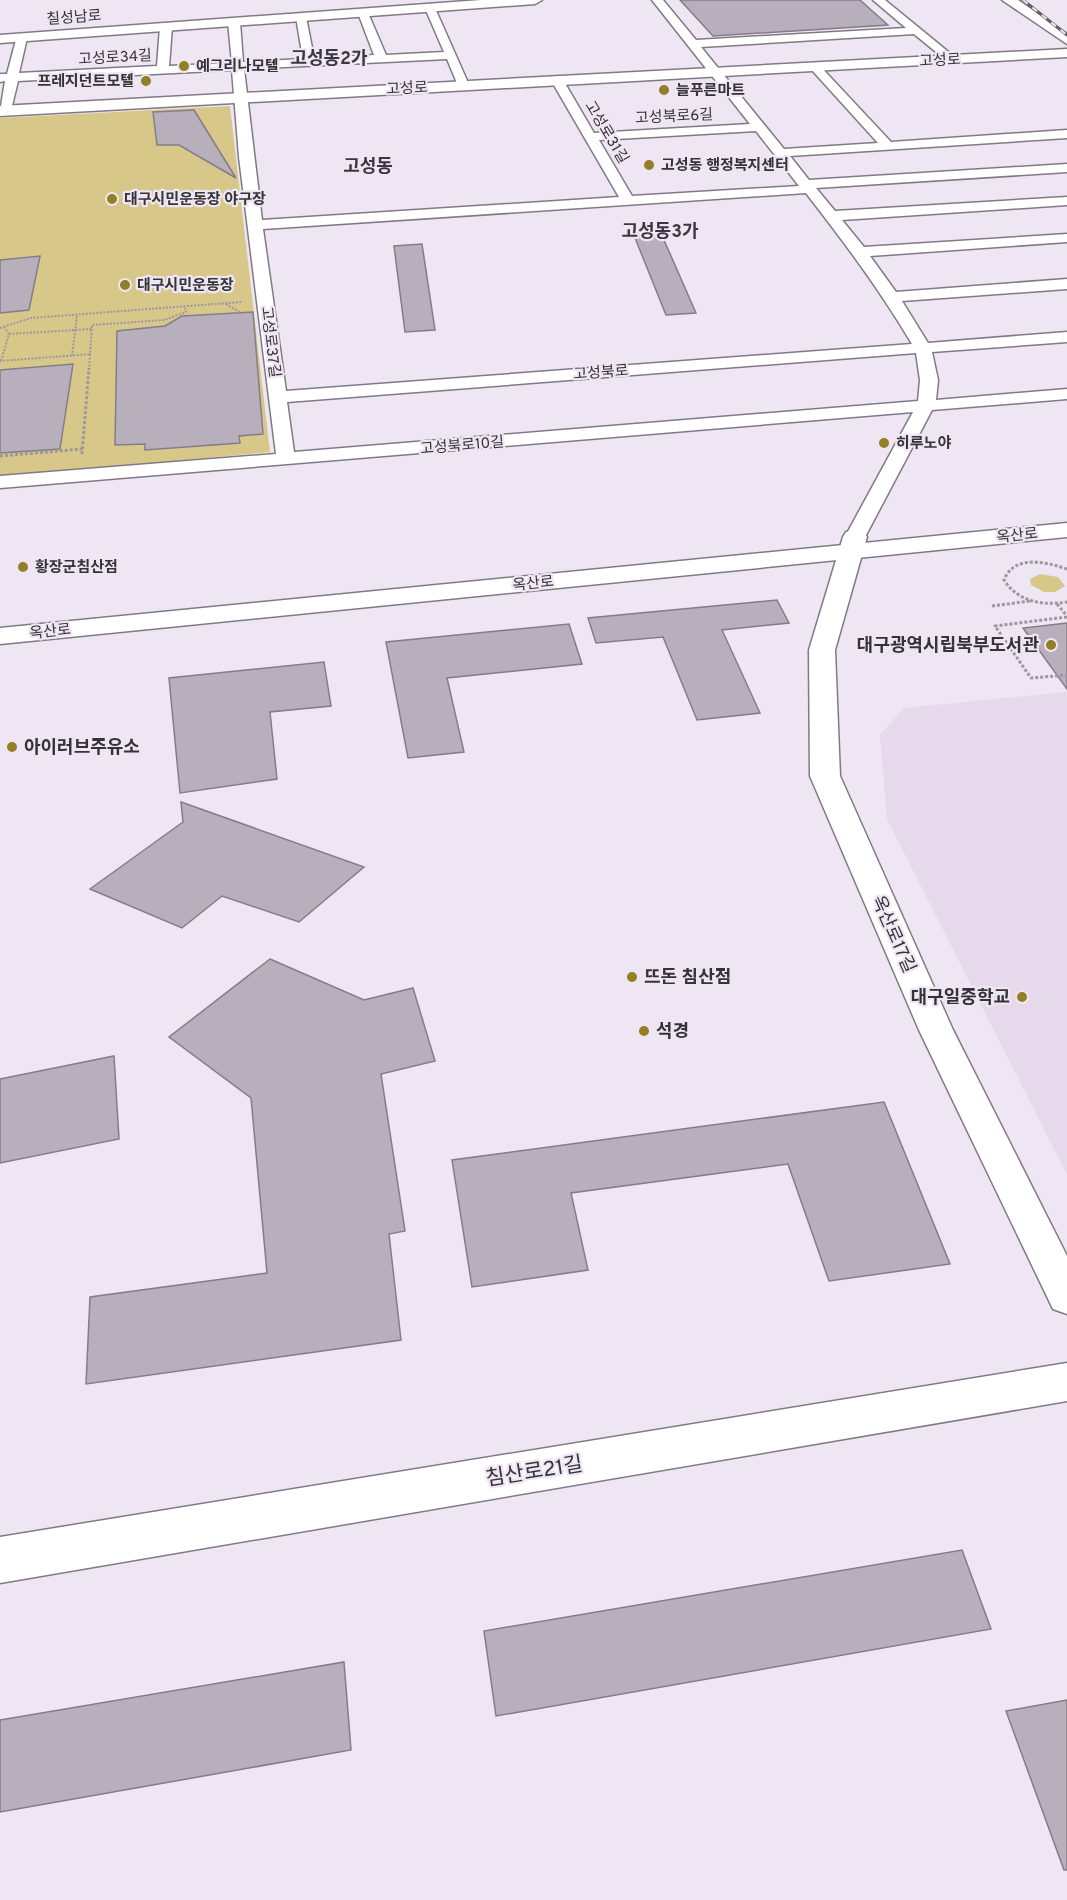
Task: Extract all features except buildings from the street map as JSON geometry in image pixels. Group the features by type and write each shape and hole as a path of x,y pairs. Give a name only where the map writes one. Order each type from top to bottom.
{"street":[{"name":"칠성남로","path":"0,39 535,0"},
{"path":"657,0 860,252 892,297 923,348 929,380 925,407 853,544"},
{"path":"878,0 951,59"},
{"path":"1009,0 1067,40"},
{"path":"430,8 464,85"},
{"path":"363,13 381,58"},
{"path":"301,17 309,62"},
{"path":"234,22 239,66"},
{"path":"164,69 166,27"},
{"path":"693,44 916,31"},
{"path":"2,111 7,78 21,38"},
{"name":"고성로","path":"2,111 1067,53"},
{"name":"고성로34길","path":"7,78 451,54"},
{"name":"고성로37길","path":"239,66 240,97 255,225 286,459"},
{"path":"814,66 888,146"},
{"name":"고성로31길","path":"557,80 628,201"},
{"name":"고성북로6길","path":"591,137 758,127"},
{"path":"779,153 1067,134"},
{"path":"1040,136 1067,159"},
{"path":"255,225 628,201 1067,168"},
{"path":"831,216 1067,201"},
{"path":"860,252 1067,238"},
{"path":"892,297 1067,284"},
{"name":"고성북로","path":"278,397 1067,337"},
{"path":"925,407 1067,394"},
{"name":"고성북로10길","path":"0,482 925,407"},
{"name":"옥산로","path":"0,636 853,544 1067,515"},
{"name":"옥산로","path":"0,614 853,544 1067,530"},
{"name":"옥산로17길","path":"853,544 822,650 825,776 936,1030 1067,1298"},
{"name":"침산로21길","path":"0,1560 1067,1382"}],"path":[{"path":"0,328 31,318 185,308 265,300"},
{"path":"224,304 241,313"},
{"path":"81,475 92,325 164,320 186,312 185,308"},
{"path":"72,356 77,315"},
{"path":"4,327 9,334"},
{"path":"9,334 92,329"},
{"path":"9,334 0,361 90,354"},
{"path":"0,456 82,449"},
{"path":"1033,601 1014,593 1008,587 1004,580 1005,574 1011,568 1036,562 1067,569"},
{"path":"992,606 1033,601 1057,604 1067,602"},
{"path":"1057,604 1067,617"},
{"path":"1067,617 995,626 1031,678 1067,675"}],"shaded area":[{"name":"대구시민운동장","path":"230,106 270,452 0,478 0,118"},
{"path":"1040,574 1058,577 1065,586 1055,592 1044,592 1031,585 1030,579"},
{"name":"대구일중학교","path":"1067,692 1067,1175 887,819 880,735 904,708"}],"railway":[{"path":"1023,0 1067,35"}],"place":[{"name":"예그리나모텔","path":"184,66"},
{"name":"프레지던트모텔","path":"146,81"},
{"name":"늘푸른마트","path":"664,90"},
{"name":"고성동 행정복지센터","path":"649,165"},
{"name":"대구시민운동장 야구장","path":"112,199"},
{"name":"대구시민운동장","path":"125,285"},
{"name":"히루노야","path":"884,443"},
{"name":"황장군침산점","path":"23,567"},
{"name":"대구광역시립북부도서관","path":"1051,645"},
{"name":"아이러브주유소","path":"12,747"},
{"name":"뜨돈 침산점","path":"632,977"},
{"name":"대구일중학교","path":"1022,997"},
{"name":"석경","path":"644,1031"}],"district":[{"name":"고성동2가","path":"329,58"},
{"name":"고성동","path":"368,166"},
{"name":"고성동3가","path":"660,231"}]}
